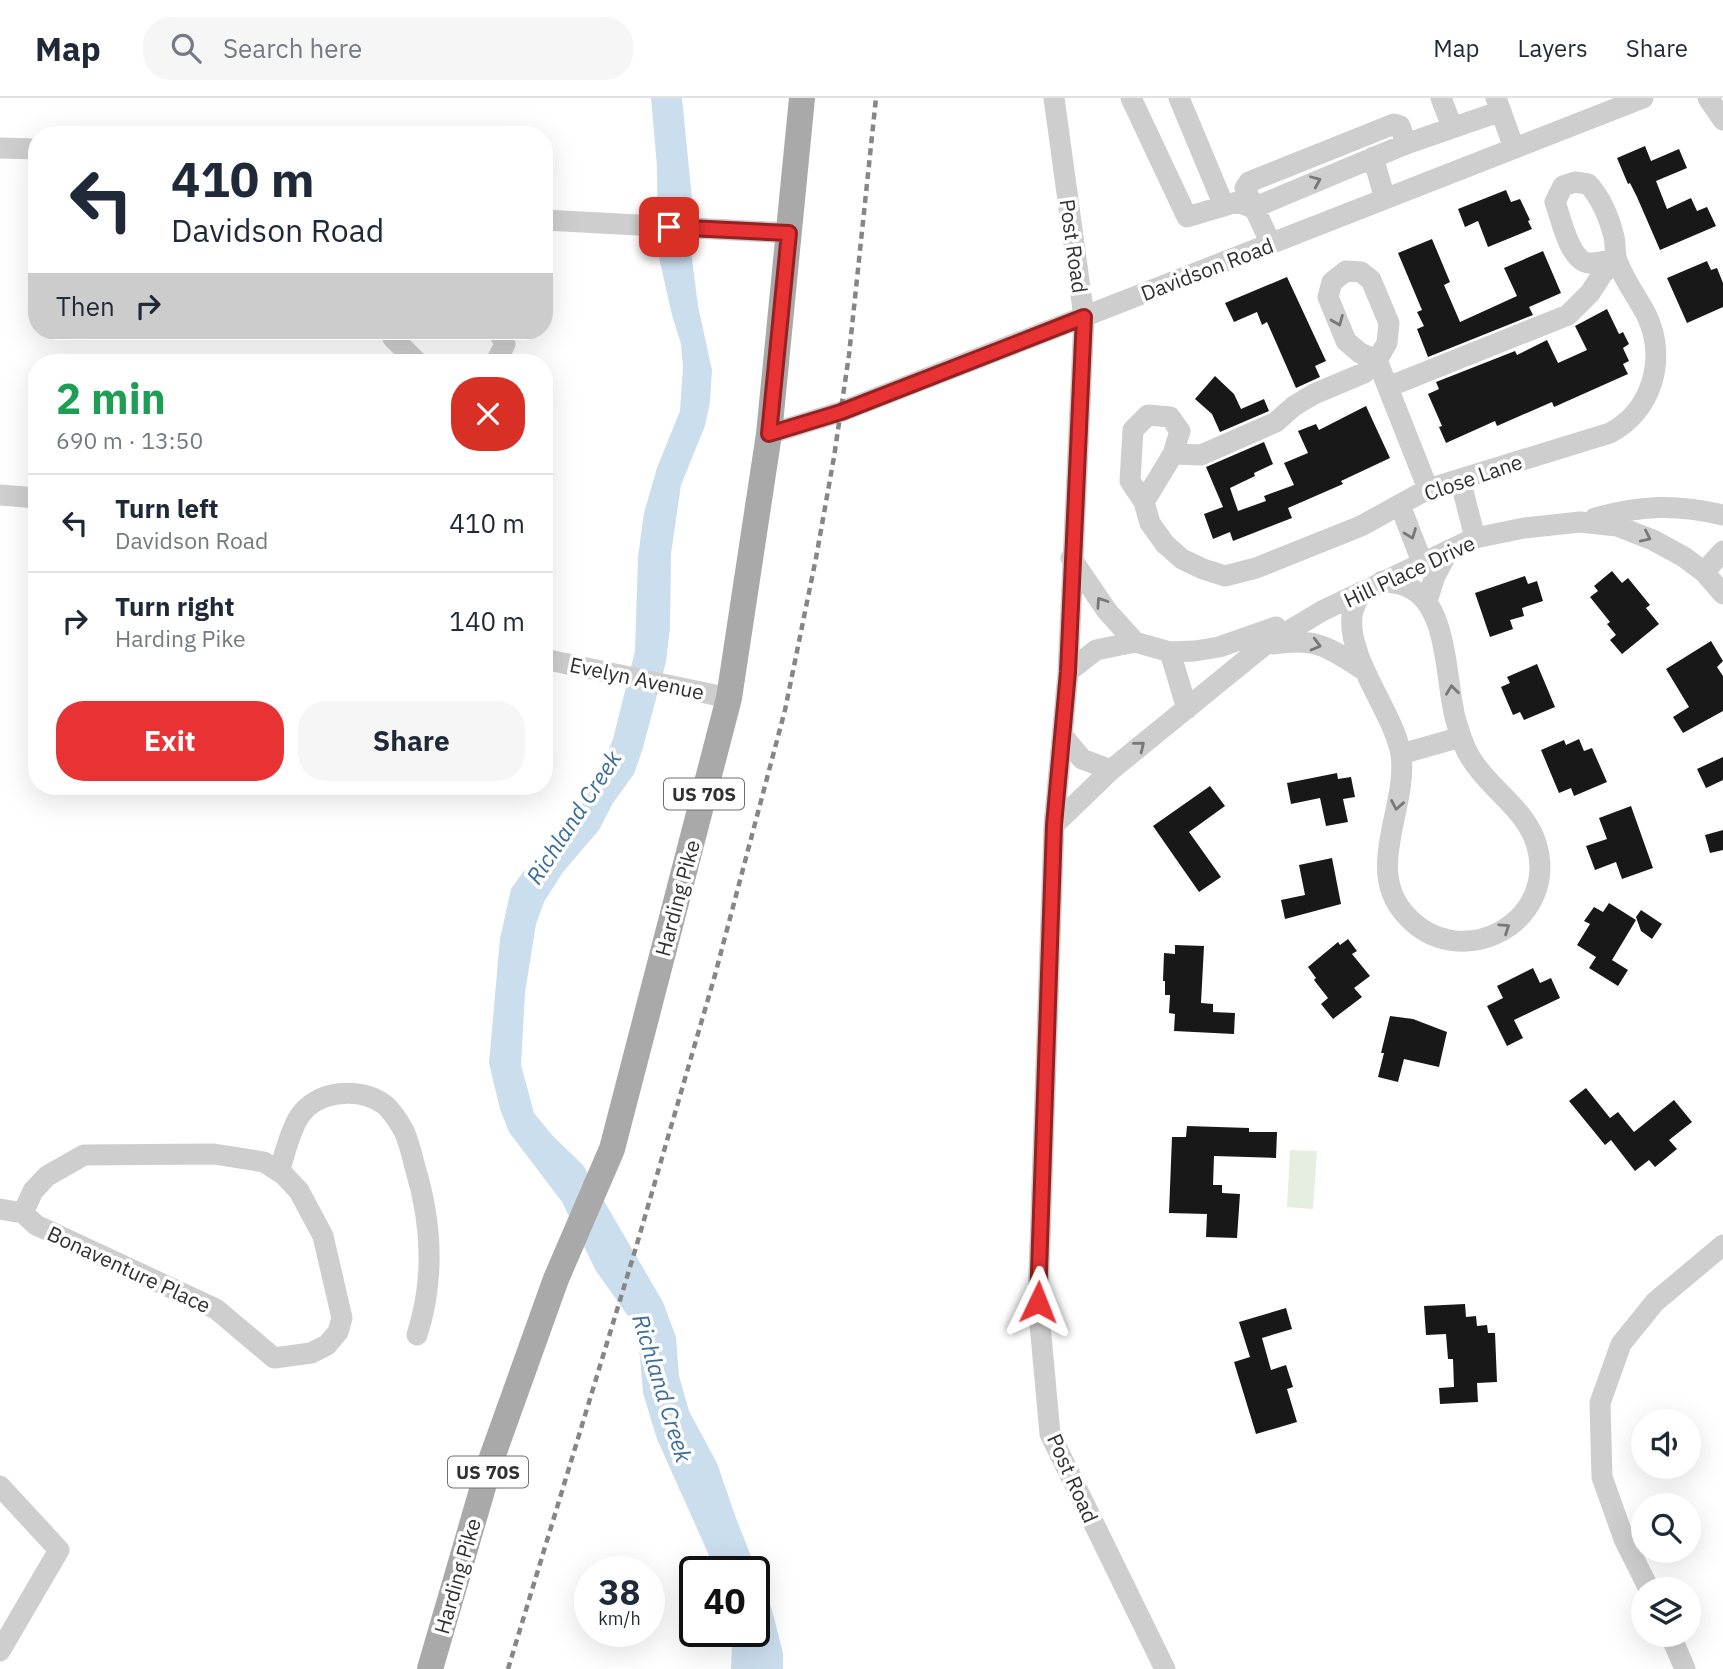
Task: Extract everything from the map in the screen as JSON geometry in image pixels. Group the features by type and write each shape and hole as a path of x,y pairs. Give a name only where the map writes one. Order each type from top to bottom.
{"main road":[{"name":"Harding Pike","path":"430,1669 490,1463 556,1279 612,1149 729,698 769,434 802,98"}],"street":[{"name":"Post Road","path":"1054,98 1084,317 1068,672 1054,825 1038,1302 1051,1434 1164,1669"},
{"path":"1131,98 1187,217 1237,202 1253,208 1452,127 1498,105 1514,148"},
{"path":"1179,98 1224,206"},
{"path":"1441,98 1452,127"},
{"name":"Davidson Road","path":"769,434 841,412 1643,98"},
{"path":"1708,98 1723,120"},
{"path":"1270,244 1245,188 1249,182 1397,124 1406,144"},
{"path":"0,148 28,149"},
{"path":"1373,157 1385,199"},
{"path":"553,220 789,233"},
{"name":"Close Lane","path":"1144,502 1173,454 1180,432 1170,416 1149,415 1133,430 1130,481 1144,502 1150,523 1165,544 1182,559 1203,569 1225,576 1256,568 1361,526 1428,489 1610,433 1624,426 1636,415 1653,384 1654,346 1648,318 1617,261 1603,273 1590,293 1568,315 1388,387"},
{"path":"395,340 409,354"},
{"path":"1173,454 1201,455 1276,422 1294,406 1314,394 1364,373 1377,360 1428,489"},
{"path":"1460,479 1475,538"},
{"path":"0,495 28,497"},
{"path":"1400,505 1422,562"},
{"name":"Hill Place Drive","path":"1054,825 1111,770 1262,647 1322,611 1422,562 1475,538 1524,528 1580,522 1652,506 1701,510 1723,515"},
{"name":"Hill Place Drive","path":"1580,522 1617,526 1636,532 1676,553 1704,572 1723,594"},
{"path":"1427,601 1435,576 1449,550"},
{"path":"1704,572 1723,551"},
{"path":"1072,558 1107,611 1135,642"},
{"path":"1361,592 1352,616 1355,639 1365,671 1401,754 1402,777 1387,872 1390,889 1397,905 1413,923 1438,939 1452,942 1486,939 1518,919 1528,905 1536,889 1539,858 1531,831 1471,760 1454,715 1443,642 1427,601 1408,587 1382,582"},
{"name":"Hill Place Drive","path":"1068,672 1096,650 1135,642 1170,652 1219,647 1322,611"},
{"path":"1262,647 1299,640 1332,649 1365,671"},
{"path":"1170,652 1186,709"},
{"name":"Evelyn Avenue","path":"553,661 729,698"},
{"path":"1062,735 1082,759 1111,770"},
{"path":"1401,754 1461,737"},
{"path":"279,1172 299,1116 310,1104 325,1096 365,1096 384,1105 394,1115 405,1134 421,1185 429,1230 428,1294 417,1335"},
{"name":"Bonaventure Place","path":"0,1209 23,1213 36,1225 216,1309 274,1358 311,1353 327,1345 338,1332 342,1318 323,1236 299,1191 264,1162 214,1154 85,1155 47,1176 33,1191 23,1213"},
{"path":"1643,1577 1624,1539 1602,1477 1600,1403 1619,1348 1656,1302 1723,1245"},
{"path":"0,1486 59,1550 0,1651"},
{"path":"1676,1647 1685,1669"}],"green space":[{"path":"1290,1150 1317,1151 1313,1209 1287,1207"}],"water":[{"path":"651,98 682,98 693,209 691,251 698,306 712,370 710,402 705,426 681,485 671,554 670,628 666,662 642,751 634,774 613,803 599,830 563,872 544,902 536,924 525,993 521,1065 534,1113 583,1165 663,1302 676,1337 679,1376 689,1411 717,1463 751,1556 709,1556 657,1439 643,1393 640,1356 631,1320 596,1271 562,1202 509,1132 500,1109 489,1063 500,939 511,889 523,872 562,843 581,817 613,739 635,651 638,557 644,513 657,468 680,411 683,367 681,344 658,253 657,166"},
{"path":"770,1605 783,1653 783,1669 731,1669 732,1647 770,1647"}],"building":[{"path":"1645,146 1651,161 1679,149 1687,168 1656,181 1667,209 1691,198 1697,211 1707,207 1716,226 1660,250 1617,158"},
{"path":"1506,190 1511,202 1520,199 1532,229 1488,247 1478,221 1465,227 1458,209"},
{"path":"1432,239 1450,282 1444,285 1460,322 1517,296 1504,268 1543,251 1561,293 1529,307 1533,315 1428,357 1417,329 1424,326 1417,312 1422,310 1398,253"},
{"path":"1707,261 1711,270 1717,268 1723,283 1723,307 1687,323 1667,278"},
{"path":"1287,277 1326,361 1315,366 1320,377 1296,388 1267,322 1262,325 1257,312 1234,322 1225,303"},
{"path":"1607,309 1619,334 1623,332 1629,344 1623,348 1629,361 1623,364 1628,374 1554,407 1552,402 1497,426 1495,421 1446,443 1439,427 1442,426 1428,394 1439,389 1436,382 1515,351 1517,355 1547,340 1558,363 1587,350 1575,326"},
{"path":"1215,376 1234,394 1241,409 1264,399 1269,411 1220,432 1212,414 1195,399"},
{"path":"1366,406 1390,458 1341,481 1343,484 1288,508 1292,518 1233,541 1230,532 1213,539 1204,514 1223,507 1206,467 1264,442 1273,464 1230,488 1238,511 1266,501 1264,496 1294,485 1284,463 1308,453 1298,431 1316,424 1319,430"},
{"path":"1612,571 1622,583 1628,578 1650,605 1646,608 1659,624 1622,654 1610,640 1616,635 1607,624 1610,622 1590,597 1598,591 1594,586"},
{"path":"1525,576 1528,584 1537,581 1543,601 1522,608 1524,616 1510,620 1513,629 1490,637 1475,593"},
{"path":"1711,641 1723,661 1717,667 1723,676 1723,711 1683,733 1673,717 1689,707 1666,669"},
{"path":"1537,664 1555,707 1524,720 1520,712 1513,715 1501,687 1510,683 1507,677"},
{"path":"1579,739 1584,751 1592,748 1607,782 1574,796 1571,788 1559,793 1541,750 1564,740 1566,745"},
{"path":"1723,757 1723,780 1706,788 1697,769"},
{"path":"1337,773 1338,779 1351,777 1355,797 1343,799 1348,822 1326,826 1320,798 1291,804 1287,783"},
{"path":"1210,786 1225,806 1189,832 1221,877 1199,892 1153,826"},
{"path":"1631,806 1653,868 1622,879 1616,862 1595,870 1586,846 1607,839 1599,818"},
{"path":"1723,830 1723,850 1710,853 1705,835"},
{"path":"1332,858 1341,904 1285,919 1281,900 1305,895 1299,865"},
{"path":"1609,903 1636,920 1612,960 1628,970 1618,986 1589,968 1596,957 1577,945 1590,924 1584,921 1594,907 1603,912"},
{"path":"1641,910 1662,924 1652,939 1641,931 1636,917"},
{"path":"1348,939 1357,951 1352,954 1370,976 1354,988 1362,997 1333,1019 1321,1004 1328,998 1308,967 1338,942 1340,945"},
{"path":"1175,945 1204,946 1201,1003 1213,1004 1213,1012 1235,1013 1234,1034 1174,1031 1175,1014 1169,1013 1170,995 1165,995 1163,981 1164,953 1175,954"},
{"path":"1533,968 1540,983 1551,978 1560,998 1514,1020 1523,1038 1507,1046 1487,1006 1503,998 1497,986"},
{"path":"1390,1016 1413,1019 1447,1032 1439,1067 1404,1059 1398,1082 1378,1077"},
{"path":"1586,1088 1610,1118 1618,1112 1634,1132 1674,1100 1692,1122 1669,1140 1677,1149 1655,1167 1649,1160 1635,1171 1611,1140 1605,1145 1569,1101"},
{"path":"1187,1126 1249,1128 1249,1132 1277,1132 1276,1158 1214,1156 1213,1185 1222,1185 1222,1193 1240,1194 1237,1238 1206,1237 1207,1214 1169,1213 1172,1137 1186,1137"},
{"path":"1465,1304 1466,1317 1476,1316 1477,1326 1487,1325 1488,1333 1495,1333 1497,1382 1477,1383 1478,1402 1440,1404 1439,1388 1454,1387 1453,1359 1448,1359 1446,1334 1426,1335 1424,1306"},
{"path":"1286,1308 1292,1329 1262,1338 1271,1370 1286,1365 1293,1387 1287,1389 1297,1422 1256,1434 1234,1362 1250,1357 1239,1322"}],"waterway":[{"name":"Richland Creek","path":"553,852 594,789"}],"railway":[{"path":"508,1669 637,1244 715,975 785,710 834,457 849,355 876,98"}],"route":[{"path":"669,227 789,233 769,434 841,412 1084,317 1068,672 1054,825 1038,1302"}]}
